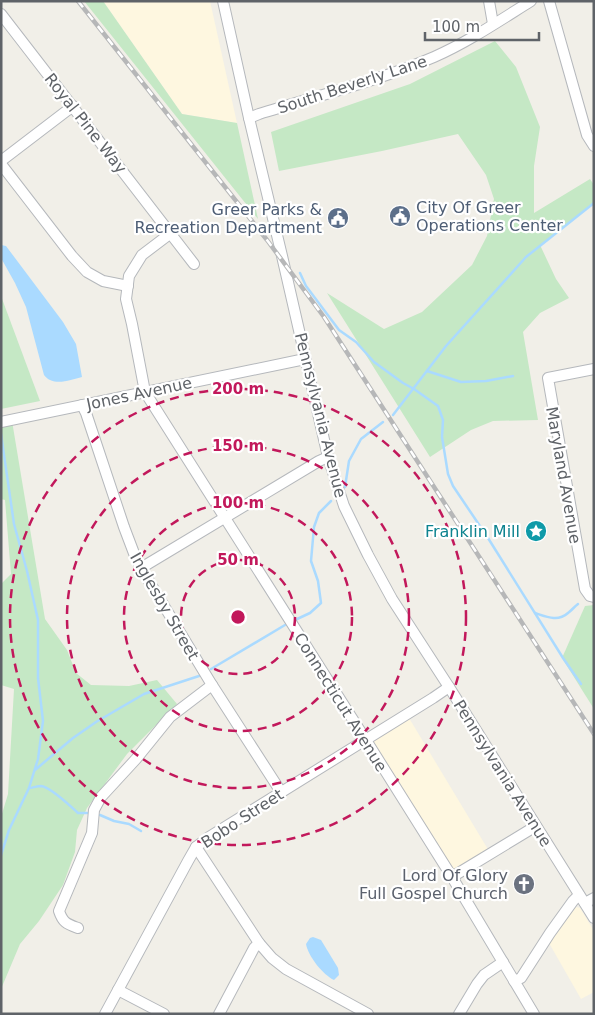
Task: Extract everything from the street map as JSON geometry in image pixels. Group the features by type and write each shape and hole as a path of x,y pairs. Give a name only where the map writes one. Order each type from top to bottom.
{"street":[{"name":"Pennsylvania Avenue","path":"223,1 328,456 344,506 392,599 536,826 586,899 594,918"},
{"path":"489,1 493,24"},
{"name":"South Beverly Lane","path":"249,118 415,65 458,46 531,1"},
{"path":"549,1 587,135 594,146"},
{"name":"Royal Pine Way","path":"1,14 194,264"},
{"path":"73,106 1,163 86,272 103,281 128,286"},
{"path":"145,392 126,300 129,276 142,255 171,233"},
{"name":"Jones Avenue","path":"1,422 306,358"},
{"name":"Maryland Avenue","path":"593,597 585,590 548,378 594,369"},
{"name":"Connecticut Avenue","path":"145,392 452,877 534,1014"},
{"name":"Inglesby Street","path":"82,404 124,527 141,568 212,685 281,792"},
{"path":"141,568 328,456"},
{"path":"78,928 67,924 61,919 59,912 92,833 94,810 101,797 136,759 170,717 212,685"},
{"name":"Bobo Street","path":"105,1014 196,848 209,837 449,687"},
{"path":"452,877 536,826"},
{"path":"196,848 259,943 272,958 286,969 368,1014"},
{"path":"514,981 521,978 573,901 586,899"},
{"path":"219,1014 254,948 259,943"},
{"path":"460,1014 484,975 503,962"},
{"path":"118,990 164,1014"}],"shaded area":[{"path":"103,1 210,1 237,123 182,114"},
{"path":"409,718 489,851 453,873 372,741"},
{"path":"576,907 580,908 594,931 594,992 581,999 549,943"}],"green space":[{"path":"84,1 103,1 182,114 237,123 258,219"},
{"path":"495,41 516,67 540,127 534,166 534,213 590,179 594,185 594,203 540,245 556,279 569,298 540,313 523,332 538,420 493,421 471,430 430,457 327,293 384,329 422,312 472,265 487,236 494,199 486,175 458,134 279,171 271,132 410,84"},
{"path":"1,296 40,401 1,409"},
{"path":"12,421 45,619 67,650 76,673 91,685 129,686 157,680 177,704 127,754 87,808 77,830 75,852 63,885 39,921 20,944 1,989 1,817 8,794 14,689 1,685 1,584 11,574 5,500 1,499 1,426"},
{"path":"594,605 594,709 562,658 585,606"}],"water":[{"path":"1,245 6,246 63,322 76,344 82,377 57,382 48,379 44,375 26,307 1,258"},
{"path":"313,937 321,940 338,968 339,975 334,980 321,970 307,949 306,944"}],"waterway":[{"path":"393,415 446,346 526,257 594,203"},
{"path":"300,273 306,286 339,330 356,342 374,362 438,406 443,420 442,437 448,474 453,486 581,684"},
{"path":"427,371 461,382 486,381 513,376"},
{"path":"345,487 349,461 361,439 383,422"},
{"path":"1,434 14,524 38,620 38,678 43,721 38,759 29,788 9,830 1,855"},
{"path":"295,620 310,613 321,603 318,581 311,561 314,527 319,513 331,501"},
{"path":"535,613 556,618 564,616 578,604"},
{"path":"211,669 285,625"},
{"path":"35,770 73,738 144,694 199,676"},
{"path":"29,788 45,787 78,813 87,813"},
{"path":"100,815 114,821 129,824 141,831"}],"railway":[{"path":"78,1 267,240 324,317 594,734"}],"place":[{"name":"City Of Greer Operations Center","path":"400,216"},
{"name":"Greer Parks & Recreation Department","path":"338,218"},
{"name":"Franklin Mill","path":"536,531"},
{"name":"Lord Of Glory Full Gospel Church","path":"524,884"}]}
